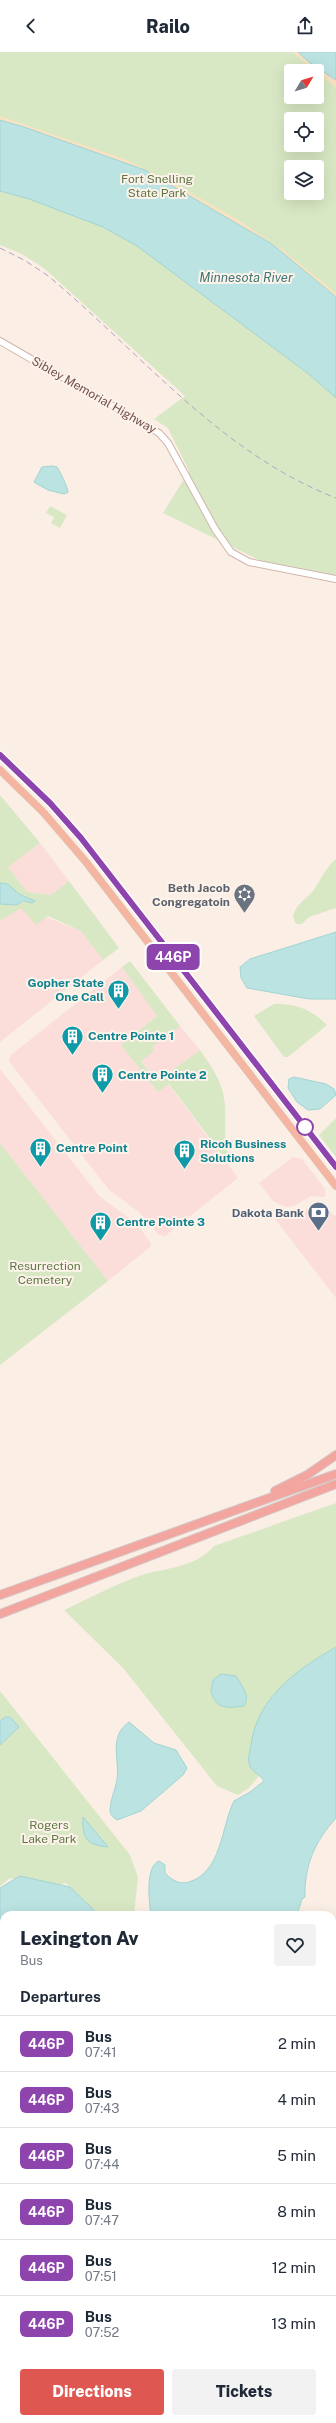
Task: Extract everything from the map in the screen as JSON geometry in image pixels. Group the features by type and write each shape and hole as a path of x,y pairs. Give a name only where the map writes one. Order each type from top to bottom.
{"highway":[{"path":"0,755 50,803 81,838 336,1167"},
{"path":"0,770 43,812 86,862 336,1186"},
{"path":"237,1509 307,1475 336,1455"},
{"path":"0,1595 336,1474"},
{"path":"0,1614 336,1484"}],"main road":[{"name":"Sibley Memorial Highway","path":"0,341 159,432 170,447 222,540 235,555 249,562 336,578"}],"shaded area":[{"path":"40,843 69,881 51,895 27,892 8,867"},
{"path":"21,907 81,931 103,960 0,1042 0,921"},
{"path":"122,967 157,1016 121,1045 158,1092 168,1084 238,1178 165,1236 159,1235 139,1212 109,1190 9,1061 11,1055"},
{"path":"180,1026 200,1050 157,1081 141,1060 153,1052 153,1046"},
{"path":"0,1069 99,1196 137,1224 151,1244 150,1247 108,1281 0,1143"},
{"path":"293,1157 302,1159 325,1189 325,1197 311,1196 294,1206 286,1207 273,1201 259,1183"},
{"path":"320,1206 336,1216 336,1298 275,1219 278,1216 292,1216 309,1208"}],"green space":[{"name":"Fort Snelling State Park","path":"0,52 298,52 312,64 284,64 284,104 324,104 324,72 336,80 336,576 261,561 163,513 189,471 168,428 154,419 185,396 45,269 22,254 0,245"},
{"path":"50,506 67,515 60,528 51,523 54,517 46,513"},
{"path":"0,795 40,843 8,867 27,892 51,895 69,881 119,948 103,960 81,931 48,916 36,925 21,908 0,921 0,904 16,905 28,901 26,896 19,894 6,883 0,883"},
{"path":"336,859 336,908 309,917 302,924 296,924 293,917 296,908 314,890 326,869"},
{"path":"130,961 180,1026 153,1046 153,1052 141,1061 157,1081 200,1050 213,1069 220,1083 224,1098 226,1145 229,1158 226,1160 169,1084 158,1092 121,1045 157,1016 122,967"},
{"path":"274,1004 303,1008 315,1015 327,1025 288,1057 284,1057 254,1016"},
{"path":"336,1118 336,1157 319,1135"},
{"name":"Resurrection Cemetery","path":"0,1143 108,1281 0,1365"},
{"path":"336,1503 336,1649 262,1772 249,1788 238,1795 217,1786 123,1668 64,1610 139,1576 189,1563 206,1554 214,1546"},
{"name":"Rogers Lake Park","path":"0,1691 130,1855 138,1877 134,1911 95,1911 66,1883 45,1890 10,1878 0,1886"}],"sand":[{"path":"292,52 298,52 312,64 307,64"},
{"path":"324,72 336,80 336,88 324,78"},
{"path":"0,116 127,160 177,185 240,221 284,251 336,293 336,297 272,244 145,170 24,127 0,120"}],"water":[{"path":"298,52 336,52 336,80 324,72 324,64 310,63"},
{"name":"Minnesota River","path":"0,120 24,127 145,170 272,244 336,297 336,398 310,375 137,246 103,227 29,199 0,191"},
{"path":"42,467 57,467 65,482 68,492 64,494 48,490 34,482"},
{"path":"0,883 8,884 19,894 35,901 32,903 24,901 16,905 0,904"},
{"path":"336,932 336,999 309,999 247,988 241,978 240,967 250,959"},
{"path":"294,1077 326,1084 334,1089 336,1095 320,1109 308,1110 297,1102 288,1088 289,1079"},
{"path":"336,1647 336,1818 322,1836 312,1854 306,1875 305,1897 302,1899 298,1911 150,1911 149,1902 150,1877 155,1864 159,1861 165,1865 165,1873 173,1880 182,1883 189,1882 200,1877 208,1869 219,1848 234,1801 250,1792 264,1781 251,1768 249,1763 249,1752 255,1728 261,1713 282,1686 294,1675"},
{"path":"221,1674 236,1676 246,1694 246,1702 244,1706 228,1707 219,1705 216,1702 211,1691 213,1680"},
{"path":"5,1717 10,1717 19,1727 0,1745 0,1721"},
{"path":"129,1722 154,1743 176,1750 187,1768 183,1775 141,1811 117,1820 112,1816 110,1811 118,1772 116,1749 119,1734"},
{"path":"83,1817 108,1847 95,1844 87,1839 83,1830"},
{"path":"20,1876 70,1887 95,1911 0,1911 0,1888"}],"railway":[{"path":"0,248 24,260 47,275 82,305 183,399 218,428 255,455 294,479 336,498"}],"bus line":[{"name":"446P","path":"0,755 50,803 81,838 336,1167"}],"place":[{"name":"Beth Jacob Congregatoin","path":"245,914"},
{"name":"Gopher State One Call","path":"119,1010"},
{"name":"Centre Pointe 1","path":"73,1056"},
{"name":"Centre Pointe 2","path":"103,1094"},
{"name":"Centre Point","path":"40,1168"},
{"name":"Ricoh Business Solutions","path":"184,1170"},
{"name":"Dakota Bank","path":"319,1232"},
{"name":"Centre Pointe 3","path":"100,1242"}]}
